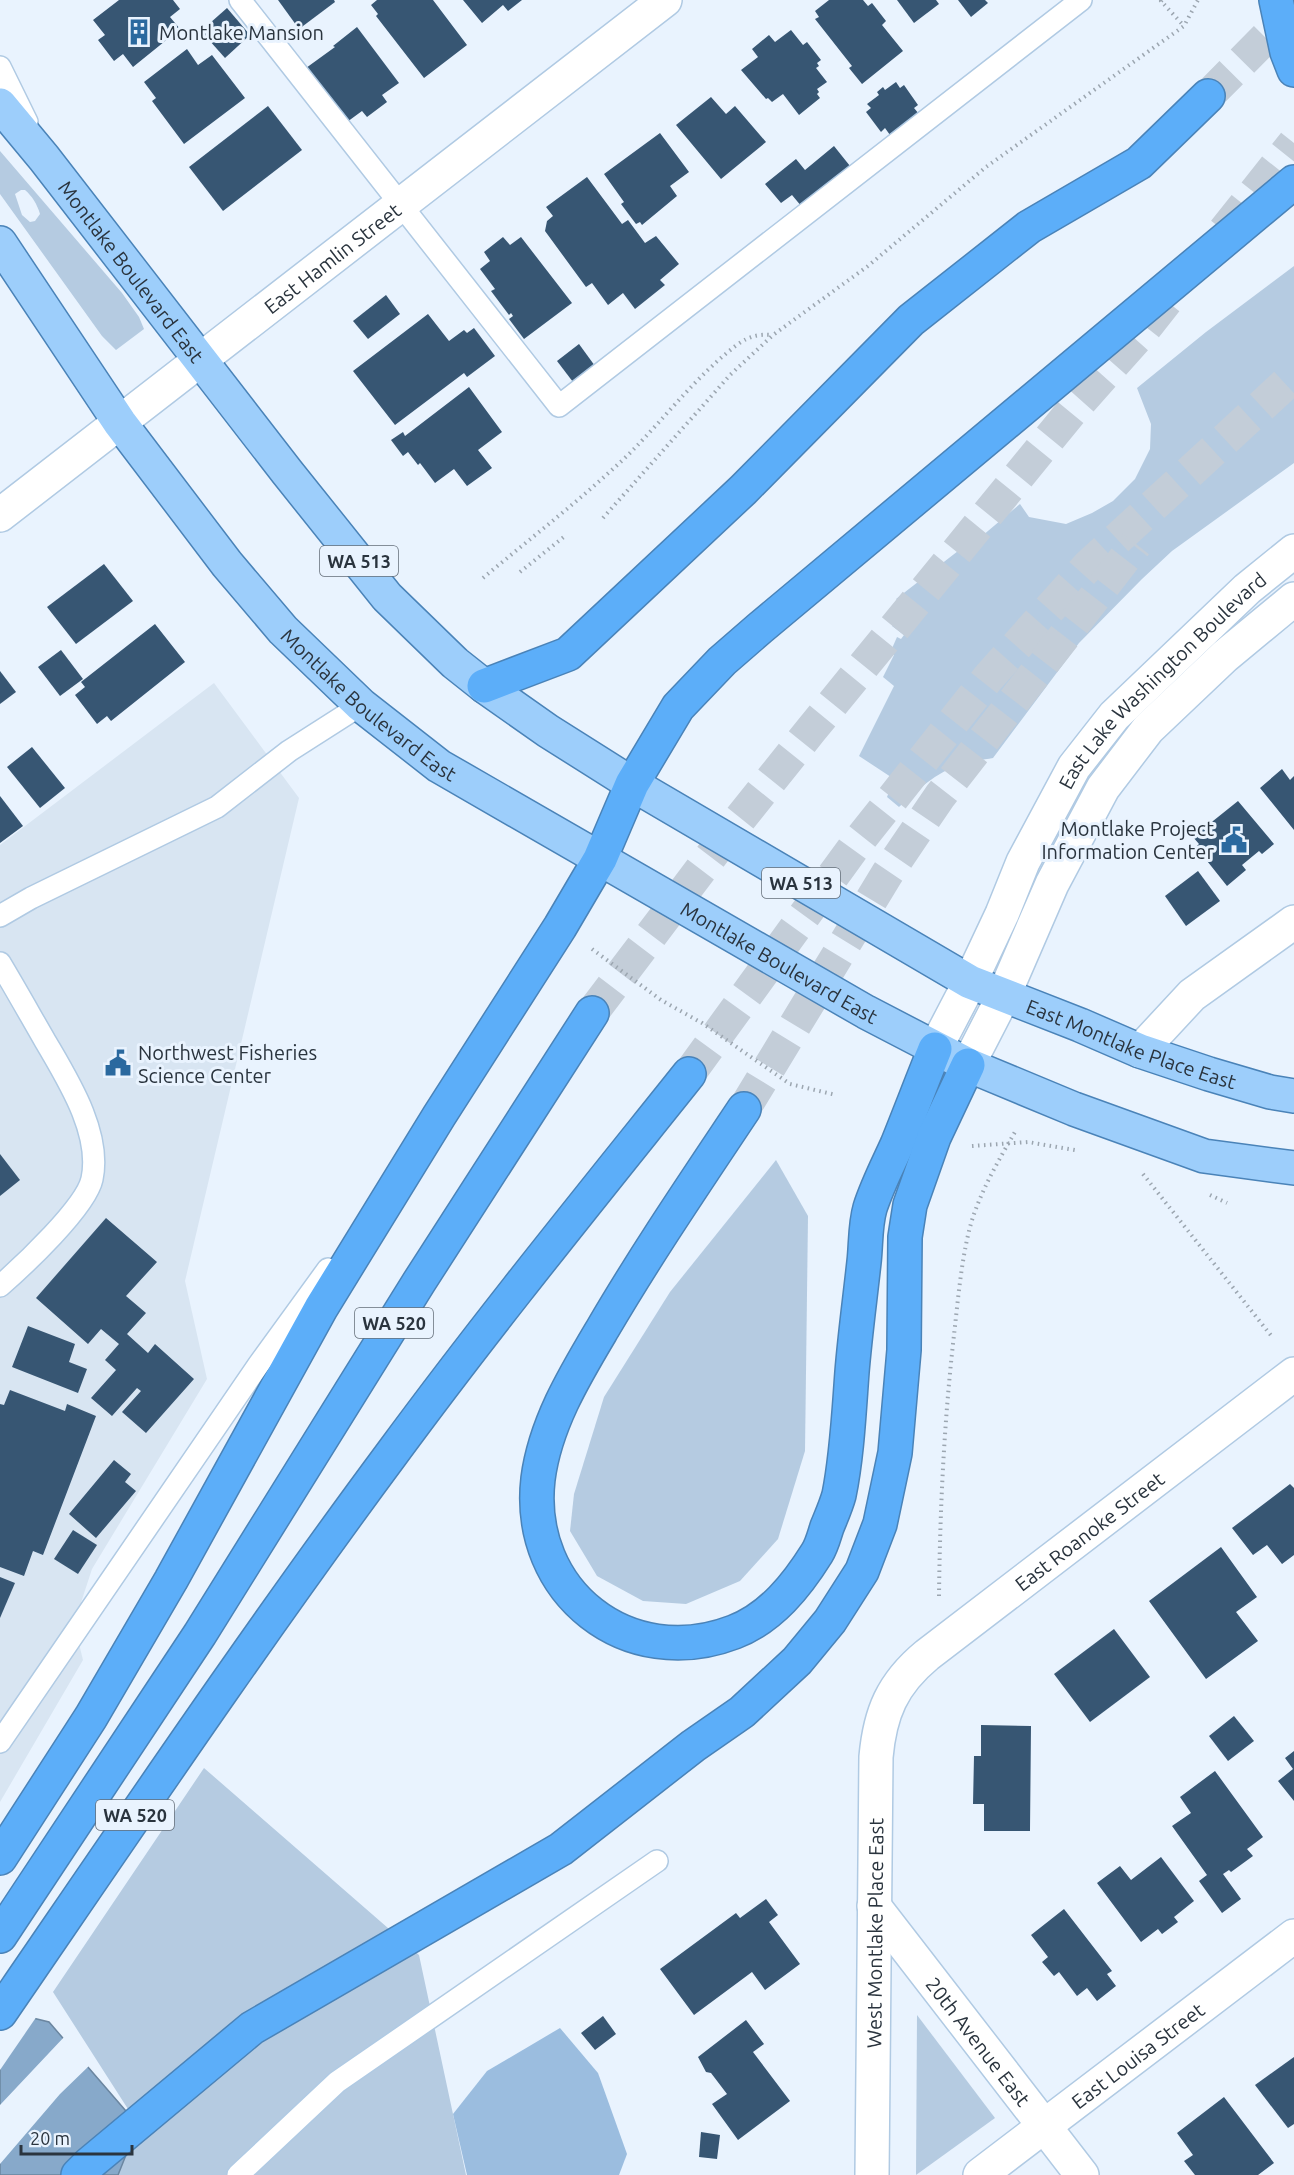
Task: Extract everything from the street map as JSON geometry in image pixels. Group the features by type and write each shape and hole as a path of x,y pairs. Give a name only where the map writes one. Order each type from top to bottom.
{"highway":[{"path":"1276,0 1287,52 1294,70"},
{"path":"484,686 568,654 743,490 911,320 1029,227 1139,163 1208,96"},
{"path":"0,1858 91,1717 171,1580 321,1308 439,1116 554,938 600,859 632,784 678,707 723,661 1294,182"},
{"name":"WA 520","path":"0,1936 200,1634 419,1282 592,1013"},
{"path":"744,1109 634,1276 579,1369 552,1423 540,1468 537,1499 542,1536 549,1559 565,1587 588,1611 609,1625 632,1635 658,1642 678,1644 706,1640 737,1631 762,1617 801,1577 820,1548 838,1496 870,1209 934,1049"},
{"path":"78,2175 252,2028 561,1849 693,1746 741,1712 797,1661 830,1622 862,1571 880,1524 895,1453 904,1350 906,1237 910,1205 934,1137 968,1065"},
{"name":"WA 520","path":"0,2013 272,1618 401,1440 690,1074"}],"main road":[{"name":"Montlake Boulevard East","path":"0,105 44,158 387,597 455,663 548,731 632,784 970,982"},
{"name":"Montlake Boulevard East","path":"0,243 120,423 227,564 283,630 361,705 440,766 866,1012 968,1065"},
{"name":"East Montlake Place East","path":"970,982 1140,1051 1259,1089 1294,1096"},
{"path":"968,1065 1065,1106 1204,1156 1294,1168"}],"street":[{"name":"East Hamlin Street","path":"0,515 665,0"},
{"name":"East Lake Washington Boulevard","path":"934,1049 970,982 1023,862 1074,766 1114,716 1247,589 1294,551"},
{"name":"East Lake Washington Boulevard","path":"968,1065 1003,997 1052,884 1102,788 1148,729 1225,656 1294,599"},
{"path":"1140,1051 1192,995 1294,922"},
{"name":"East Roanoke Street","path":"892,1695 913,1667 927,1655 1294,1374"},
{"name":"West Montlake Place East","path":"872,2175 876,1757 883,1715 892,1695"},
{"name":"20th Avenue East","path":"874,1906 1082,2175"},
{"name":"East Louisa Street","path":"980,2175 1294,1936"}],"lane":[{"path":"241,0 400,206 559,406 1081,0"},
{"name":"Montlake Boulevard East","path":"0,67 44,158"},
{"path":"0,916 31,898 217,807 289,751 361,705"},
{"path":"0,963 77,1097 88,1127 93,1158 92,1180 80,1202 58,1228 0,1286"},
{"path":"0,1742 259,1364 439,1116"},
{"path":"238,2175 337,2082 657,1861"}],"path":[{"path":"1162,0 1185,26"},
{"path":"603,518 730,375 773,335 868,266 986,167 1185,26 1198,0"},
{"path":"483,578 590,489 628,454 696,383 739,344 757,334 773,335"},
{"path":"520,572 565,536"},
{"path":"592,949 661,999 702,1023 790,1084 836,1095"},
{"path":"939,1596 942,1469 960,1282 970,1227 984,1192 1015,1132"},
{"path":"972,1146 1028,1142 1078,1150"},
{"path":"1137,1166 1273,1338"}],"shaded area":[{"path":"0,151 122,293 139,317 144,329 116,350 102,336 0,194","holes":["25,190 34,200 40,214 35,221 30,222 22,215 15,194"]},
{"path":"1294,266 1294,463 1172,551 1142,579 1079,643 993,758 964,763 943,772 899,807 887,797 894,779 859,756 894,686 883,677 894,655 890,653 897,637 901,639 904,635 892,626 900,609 904,611 906,608 896,599 980,534 982,536 1020,504 1029,517 1066,524 1113,501 1135,479 1150,449 1151,424 1137,388 1206,332"},
{"name":"Northwest Fisheries Science Center","path":"214,683 299,798 185,1281 207,1379 92,1569 74,1624 83,1660 0,1802 0,845"},
{"path":"776,1160 808,1216 805,1451 778,1539 740,1581 686,1604 643,1601 597,1576 570,1531 574,1494 604,1397 670,1292"},
{"path":"204,1768 419,1955 466,2175 0,2175 135,2120 53,1992"},
{"path":"0,2010 49,2022 138,2125 118,2175 0,2175"},
{"path":"917,2015 995,2118 916,2175"},
{"path":"560,2028 598,2073 627,2154 619,2175 467,2175 453,2114 487,2071"}],"pier":[{"path":"0,2007 37,2016 0,2070"},
{"path":"65,2036 90,2065 60,2094 0,2164 0,2105"}],"building":[{"name":"Montlake Mansion","path":"119,0 173,0 180,9 170,17 180,29 133,67 123,54 114,61 98,40 105,35 93,20"},
{"path":"278,0 334,0 335,2 299,29"},
{"path":"377,0 433,0 467,45 424,78 376,16 378,14 371,5"},
{"path":"463,0 522,0 508,11 503,5 482,23"},
{"path":"829,0 863,0 868,6 872,3 886,21 882,25 903,51 862,84 849,68 852,66 815,19 819,17 815,11"},
{"path":"897,0 936,0 939,4 914,23"},
{"path":"958,0 985,0 988,3 971,17"},
{"path":"227,8 250,35 225,58 201,31"},
{"path":"357,27 399,83 382,95 387,102 367,117 362,111 347,122 306,68 335,47 333,46"},
{"path":"791,30 803,45 807,42 821,60 817,63 819,66 816,68 827,82 817,89 820,98 799,115 783,94 772,102 766,99 741,70 758,57 752,49 769,35 775,42"},
{"path":"187,49 198,65 212,55 245,98 184,144 152,101 156,98 144,82"},
{"path":"896,82 900,88 904,85 918,105 914,108 919,114 890,135 885,128 881,132 866,112 871,108 867,104 879,95 877,92 883,87 885,90"},
{"path":"711,97 726,114 735,106 766,142 721,179 676,125"},
{"path":"268,106 302,150 223,211 189,167"},
{"path":"660,133 689,172 670,186 677,196 642,225 640,222 636,224 621,204 624,202 604,174"},
{"path":"834,146 850,166 802,207 792,195 781,203 765,184 796,159 805,170"},
{"path":"587,177 622,224 628,220 645,243 656,236 679,264 660,280 665,285 635,309 623,293 608,305 592,283 586,287 545,231 547,221 553,216 546,207"},
{"path":"503,237 510,245 521,237 572,303 524,339 509,319 513,316 511,313 509,315 491,291 495,289 480,269 490,261 484,252"},
{"path":"386,295 400,314 368,339 353,321"},
{"path":"428,314 449,341 464,330 467,333 474,328 495,356 467,377 464,373 395,425 353,371"},
{"path":"579,344 595,366 573,382 557,361"},
{"path":"469,387 502,432 478,450 492,468 467,486 454,469 435,483 420,463 418,465 408,452 403,456 391,440 403,432 405,436"},
{"path":"104,564 133,601 76,644 47,607"},
{"path":"155,624 185,662 111,721 107,716 97,724 75,695 85,687 81,682"},
{"path":"61,650 83,679 60,696 38,667"},
{"path":"0,671 16,692 0,704"},
{"path":"32,747 65,788 40,808 7,767"},
{"path":"1282,769 1290,780 1294,776 1294,830 1260,788"},
{"path":"0,796 23,826 0,843"},
{"name":"Montlake Project Information Center","path":"1238,801 1274,844 1262,854 1259,851 1242,865 1246,870 1227,886 1196,847 1199,844 1193,837"},
{"path":"1198,871 1220,901 1186,926 1165,896"},
{"path":"0,1154 20,1180 0,1196"},
{"path":"106,1218 157,1262 126,1296 146,1313 127,1334 148,1353 155,1344 194,1379 146,1433 122,1412 141,1391 137,1388 112,1416 91,1398 116,1370 105,1360 119,1344 101,1329 88,1344 36,1298"},
{"path":"28,1326 75,1344 69,1362 87,1369 78,1393 12,1367"},
{"path":"10,1390 65,1411 67,1404 96,1416 43,1555 33,1551 24,1576 0,1567 0,1404 4,1405"},
{"path":"114,1460 131,1474 125,1482 136,1491 96,1538 69,1514"},
{"path":"1290,1484 1294,1488 1294,1555 1282,1564 1267,1545 1253,1555 1232,1528"},
{"path":"73,1530 97,1545 78,1574 54,1559"},
{"path":"1221,1547 1257,1597 1236,1612 1258,1641 1206,1679 1149,1601"},
{"path":"0,1577 15,1583 0,1618"},
{"path":"1114,1629 1150,1677 1090,1722 1054,1674"},
{"path":"1234,1716 1254,1741 1228,1761 1209,1736"},
{"path":"981,1725 1031,1726 1030,1831 984,1831 984,1804 973,1804 974,1756 981,1756"},
{"path":"1294,1751 1294,1801 1278,1781 1293,1769 1285,1758"},
{"path":"1215,1771 1263,1837 1247,1849 1253,1856 1231,1872 1229,1870 1223,1874 1241,1899 1222,1913 1199,1881 1207,1875 1172,1826 1191,1813 1180,1797"},
{"path":"1161,1857 1194,1901 1174,1917 1178,1922 1162,1934 1158,1929 1141,1942 1097,1883 1120,1866 1131,1880"},
{"path":"766,1899 778,1915 769,1922 800,1964 765,1990 752,1972 694,2015 660,1969 736,1913 740,1918"},
{"path":"1064,1909 1112,1971 1107,1974 1116,1986 1097,2001 1087,1988 1077,1996 1059,1972 1054,1976 1042,1962 1048,1957 1031,1935"},
{"path":"603,2016 616,2034 595,2050 581,2033"},
{"path":"746,2020 764,2044 753,2052 790,2101 738,2140 712,2104 727,2094 711,2073 706,2072 698,2057"},
{"path":"1294,2057 1294,2124 1288,2128 1255,2085"},
{"path":"1224,2097 1274,2163 1258,2175 1195,2175 1184,2161 1193,2155 1177,2133"},
{"path":"701,2132 720,2135 717,2159 699,2157"}],"tunnel":[{"path":"1208,96 1294,9"},
{"path":"1224,231 1294,143"},
{"path":"592,1013 727,835 811,730 1071,412 1142,332 1172,294"},
{"path":"689,1074 854,847 988,678 1088,566 1294,376"},
{"path":"744,1109 887,874 940,796 1136,544"}],"place":[{"name":"Montlake Mansion","path":"139,32"},
{"name":"Montlake Project Information Center","path":"1234,840"},
{"name":"Northwest Fisheries Science Center","path":"118,1063"}]}
